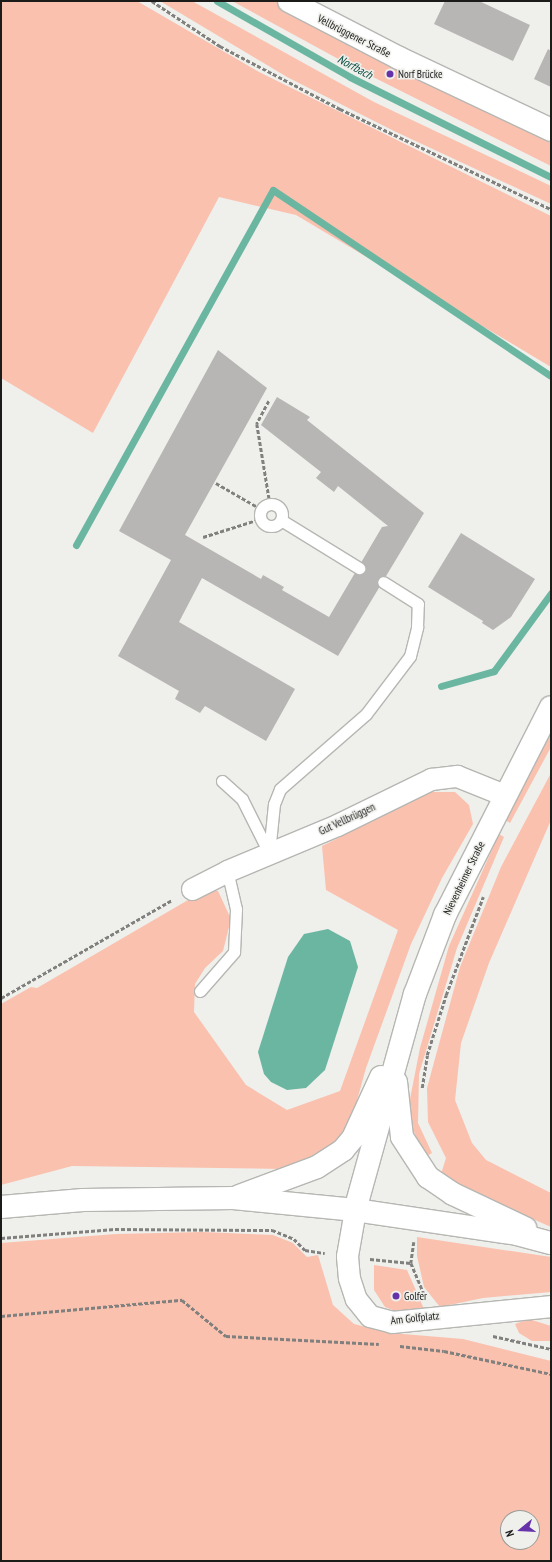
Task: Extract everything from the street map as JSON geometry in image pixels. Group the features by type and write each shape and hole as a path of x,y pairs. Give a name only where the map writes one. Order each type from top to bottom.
{"main road":[{"name":"Vellbrüggener Straße","path":"289,1 398,58 551,130"},
{"name":"Nievenheimer Straße","path":"355,1210 396,1057 415,994 445,915 504,795 551,707"},
{"path":"233,1198 317,1167 343,1150 353,1138 377,1082 396,1057"},
{"path":"396,1057 396,1094 402,1137 428,1177 453,1194 551,1239"},
{"path":"1,1207 83,1200 233,1198 355,1210 417,1219 551,1243"}],"street":[{"name":"Gut Vellbrüggen","path":"192,889 227,871 337,825 431,779 457,776 504,795"},
{"name":"Am Golfplatz","path":"355,1210 347,1256 352,1289 370,1316 392,1322 438,1316 551,1306"}],"lane":[{"path":"280,508 281,520 269,526 264,510 280,508"},
{"path":"281,520 359,568"},
{"path":"269,854 274,804 280,790 366,714 410,656 417,627 418,604 383,582"},
{"path":"222,781 242,799 269,854"},
{"path":"200,990 234,952 236,910 227,871"}],"path":[{"path":"152,1 220,46 340,109 551,209"},
{"path":"264,510 257,424 269,401"},
{"path":"216,483 264,510"},
{"path":"203,537 264,510"},
{"path":"1,998 192,889"},
{"path":"422,1092 427,1055 446,995 483,896"},
{"path":"417,1219 411,1263 424,1294 438,1316"},
{"path":"1,1238 115,1229 272,1230 294,1239 305,1250 411,1263"},
{"path":"1,1316 182,1300 226,1336 385,1345"},
{"path":"392,1345 444,1351 551,1374"}],"shaded area":[{"path":"1,1 137,1 259,72 551,216 551,367 296,215 219,197 93,433 1,378"},
{"path":"160,1 192,1 374,102 551,186 551,204 394,131 287,77"},
{"path":"232,1 274,1 374,56 551,143 551,166 353,67"},
{"path":"551,732 551,747 510,823 505,820"},
{"path":"551,773 551,820 489,963 461,1043 455,1100 472,1143 486,1160 551,1193 551,1227 452,1183 441,1174 446,1158 428,1122 427,1088 460,967 501,867"},
{"path":"431,792 455,792 469,805 473,824 442,878 411,944 366,1068 351,1122 334,1143 309,1160 283,1169 72,1166 1,1185 1,1004 31,987 37,988 207,889 218,891 231,919 223,951 205,968 195,984 194,1012 246,1085 287,1110 340,1091 398,930 326,890 322,846"},
{"path":"499,834 504,837 457,948 419,1074 418,1123 432,1153 425,1157 411,1125 409,1104 420,1048 449,946"},
{"path":"328,929 350,941 358,967 325,1070 306,1088 287,1090 271,1082 264,1074 258,1052 288,957 304,934"},
{"path":"202,1232 273,1235 293,1243 307,1257 318,1255 333,1305 354,1324 391,1333 463,1339 551,1361 551,1561 1,1561 1,1243 116,1234"},
{"path":"417,1237 551,1257 551,1292 483,1298 440,1307 424,1287 417,1256"},
{"path":"374,1265 407,1270 424,1309 403,1314 385,1307 374,1290"},
{"path":"529,1319 551,1326 551,1341 532,1341 519,1333 515,1324"}],"building":[{"path":"445,1 479,1 530,25 513,61 434,24"},
{"path":"548,49 551,51 551,87 534,79"},
{"path":"218,350 267,388 185,535 261,579 263,575 284,587 282,590 329,617 382,527 388,526 338,486 334,492 316,478 321,472 261,425 277,397 310,417 307,420 424,513 338,656 202,578 179,622 295,689 266,741 205,706 200,713 175,699 179,691 118,656 171,560 119,531"},
{"path":"461,533 535,579 511,617 493,630 482,623 483,621 428,587"}],"waterway":[{"name":"Norfbach","path":"217,1 350,77 551,177"},
{"path":"76,545 273,190 551,376"},
{"path":"441,686 494,671 551,593"}],"place":[{"name":"Norf Brücke","path":"390,74"},
{"name":"Golfer","path":"396,1296"}]}
